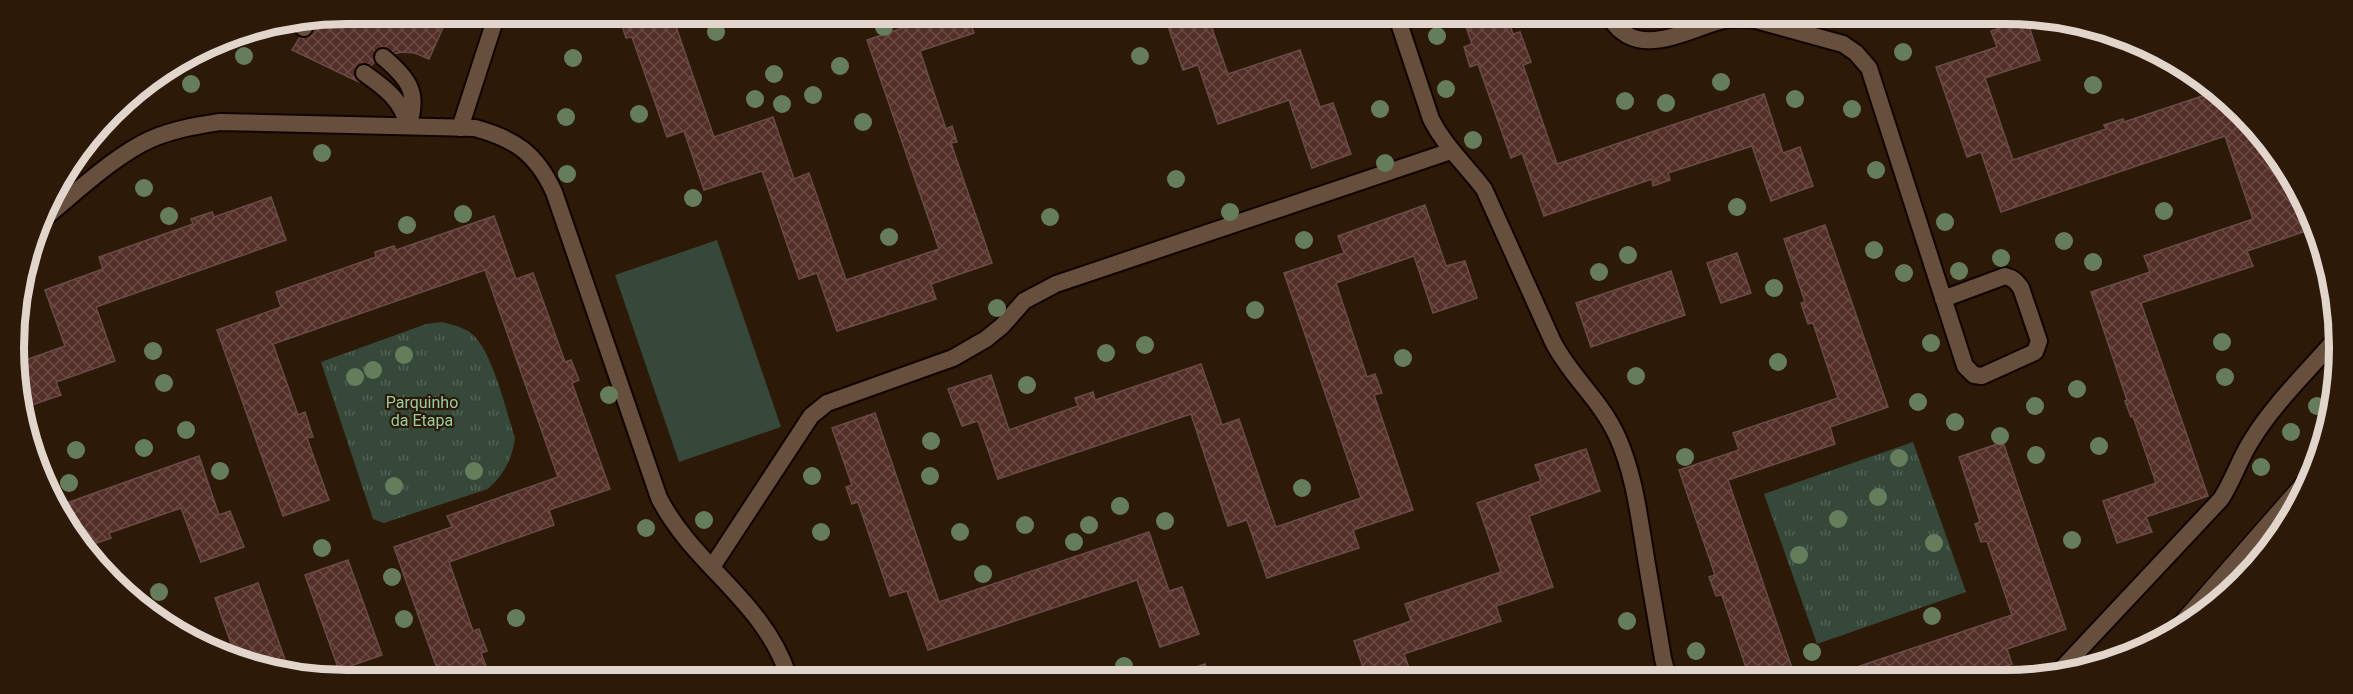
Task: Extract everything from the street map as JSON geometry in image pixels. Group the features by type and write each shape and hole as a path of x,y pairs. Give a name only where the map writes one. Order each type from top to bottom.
{"main road":[{"path":"2196,608 2290,500"}],"lane":[{"path":"460,128 494,24"},
{"path":"1399,24 1431,119 1451,152 1484,189 1553,342 1564,362 1582,381 1604,412 1626,458 1635,490 1666,670"},
{"path":"1615,24 1623,33 1635,39 1656,42 1714,24"},
{"path":"1770,24 1843,44 1856,53 1869,68 1943,299 1965,366 1974,375 1982,376 2035,352 2038,347 2039,342 2021,288 2011,278 2006,276 1943,299"},
{"path":"383,57 401,73 411,89 413,113 408,126"},
{"path":"364,73 393,95 400,104 408,126"},
{"path":"54,210 121,157 156,137 192,126 220,122 474,128 498,134 520,146 534,158 546,174 554,192 659,498 681,534 756,615 781,654 786,670"},
{"path":"712,567 811,416 827,402 953,358 969,350 1002,326 1024,301 1056,284 1451,152"},
{"path":"2066,664 2221,499 2238,471 2252,440 2269,415 2329,347"}],"green space":[{"path":"717,240 781,427 679,462 615,275"},
{"name":"Parquinho da Etapa","path":"442,322 458,326 472,334 486,354 498,383 515,438 512,453 499,478 488,489 384,523 373,519 321,362 426,324"},
{"path":"1913,442 1966,592 1817,644 1764,494"}],"building":[{"path":"347,24 445,24 429,59 415,53 402,52 388,55 376,61 366,70 359,82 292,50 306,27"},
{"path":"622,24 675,24 714,137 773,117 794,179 809,173 846,280 939,249 867,40 914,24 971,24 974,33 920,51 946,129 952,126 957,142 951,143 992,263 931,284 936,299 837,331 817,273 799,279 762,171 704,190 684,131 667,137 632,37 626,38"},
{"path":"1167,24 1210,24 1228,74 1300,50 1320,107 1333,103 1351,154 1312,168 1289,100 1218,124 1198,65 1183,70"},
{"path":"1465,24 1509,24 1513,34 1520,32 1531,62 1523,65 1557,164 1764,94 1783,153 1800,147 1813,186 1771,201 1752,146 1668,173 1670,180 1653,186 1652,179 1544,216 1522,153 1511,158 1478,64 1470,67 1464,47 1472,44"},
{"path":"2011,24 2029,25 2040,60 1985,78 2013,160 2106,129 2104,125 2123,119 2124,122 2207,94 2249,134 2262,150 2296,204 2306,231 2247,251 2253,266 2141,303 2208,496 2146,517 2152,532 2117,543 2103,501 2156,483 2133,416 2131,417 2125,401 2127,400 2091,292 2150,272 2144,256 2253,219 2225,136 2001,212 1981,152 1967,157 1936,67 1997,47 1991,31"},
{"path":"271,197 286,240 96,307 115,361 56,382 61,395 29,406 25,360 65,346 45,290 103,269 99,257 193,224 191,219 212,212 214,217"},
{"path":"1425,205 1446,266 1465,261 1477,298 1433,313 1414,256 1336,283 1367,377 1375,374 1382,393 1374,395 1413,510 1353,530 1359,548 1267,578 1247,520 1228,526 1191,414 998,479 978,421 962,426 948,389 991,375 1009,430 1078,406 1075,398 1093,392 1095,400 1201,364 1222,425 1239,419 1276,527 1361,498 1284,273 1344,253 1338,236"},
{"path":"494,216 516,279 533,273 565,362 571,360 579,380 572,383 610,489 549,510 554,525 449,562 473,631 479,629 487,651 481,653 487,670 438,670 394,547 452,527 447,516 558,477 485,270 273,344 298,415 305,412 313,437 307,438 329,500 283,516 217,330 281,307 276,292 376,257 375,252 394,246 396,250"},
{"path":"1825,225 1888,407 1830,427 1835,444 1728,480 1793,670 1747,670 1722,595 1716,596 1709,577 1715,575 1679,470 1739,450 1733,433 1838,398 1813,323 1808,324 1801,303 1805,302 1784,239"},
{"path":"1737,253 1751,293 1721,303 1707,263"},
{"path":"1671,271 1685,315 1591,347 1576,303"},
{"path":"875,413 939,602 1149,532 1169,591 1182,587 1199,634 1160,647 1137,580 928,650 907,591 890,596 858,502 852,504 846,487 852,485 832,428"},
{"path":"2003,442 2066,629 2007,649 2012,664 1995,670 1848,670 2012,615 1987,541 1981,542 1975,524 1980,522 1959,457"},
{"path":"1586,449 1600,491 1529,516 1553,587 1496,606 1501,621 1404,654 1410,670 1364,670 1354,641 1411,621 1405,604 1501,572 1477,503 1541,481 1535,465"},
{"path":"199,456 219,515 230,511 244,547 201,562 181,508 109,533 111,538 92,545 65,504"},
{"path":"348,560 382,655 339,670 305,575"},
{"path":"258,583 287,664 233,649 215,598"},
{"path":"1205,664 1207,670 1187,670"}]}
